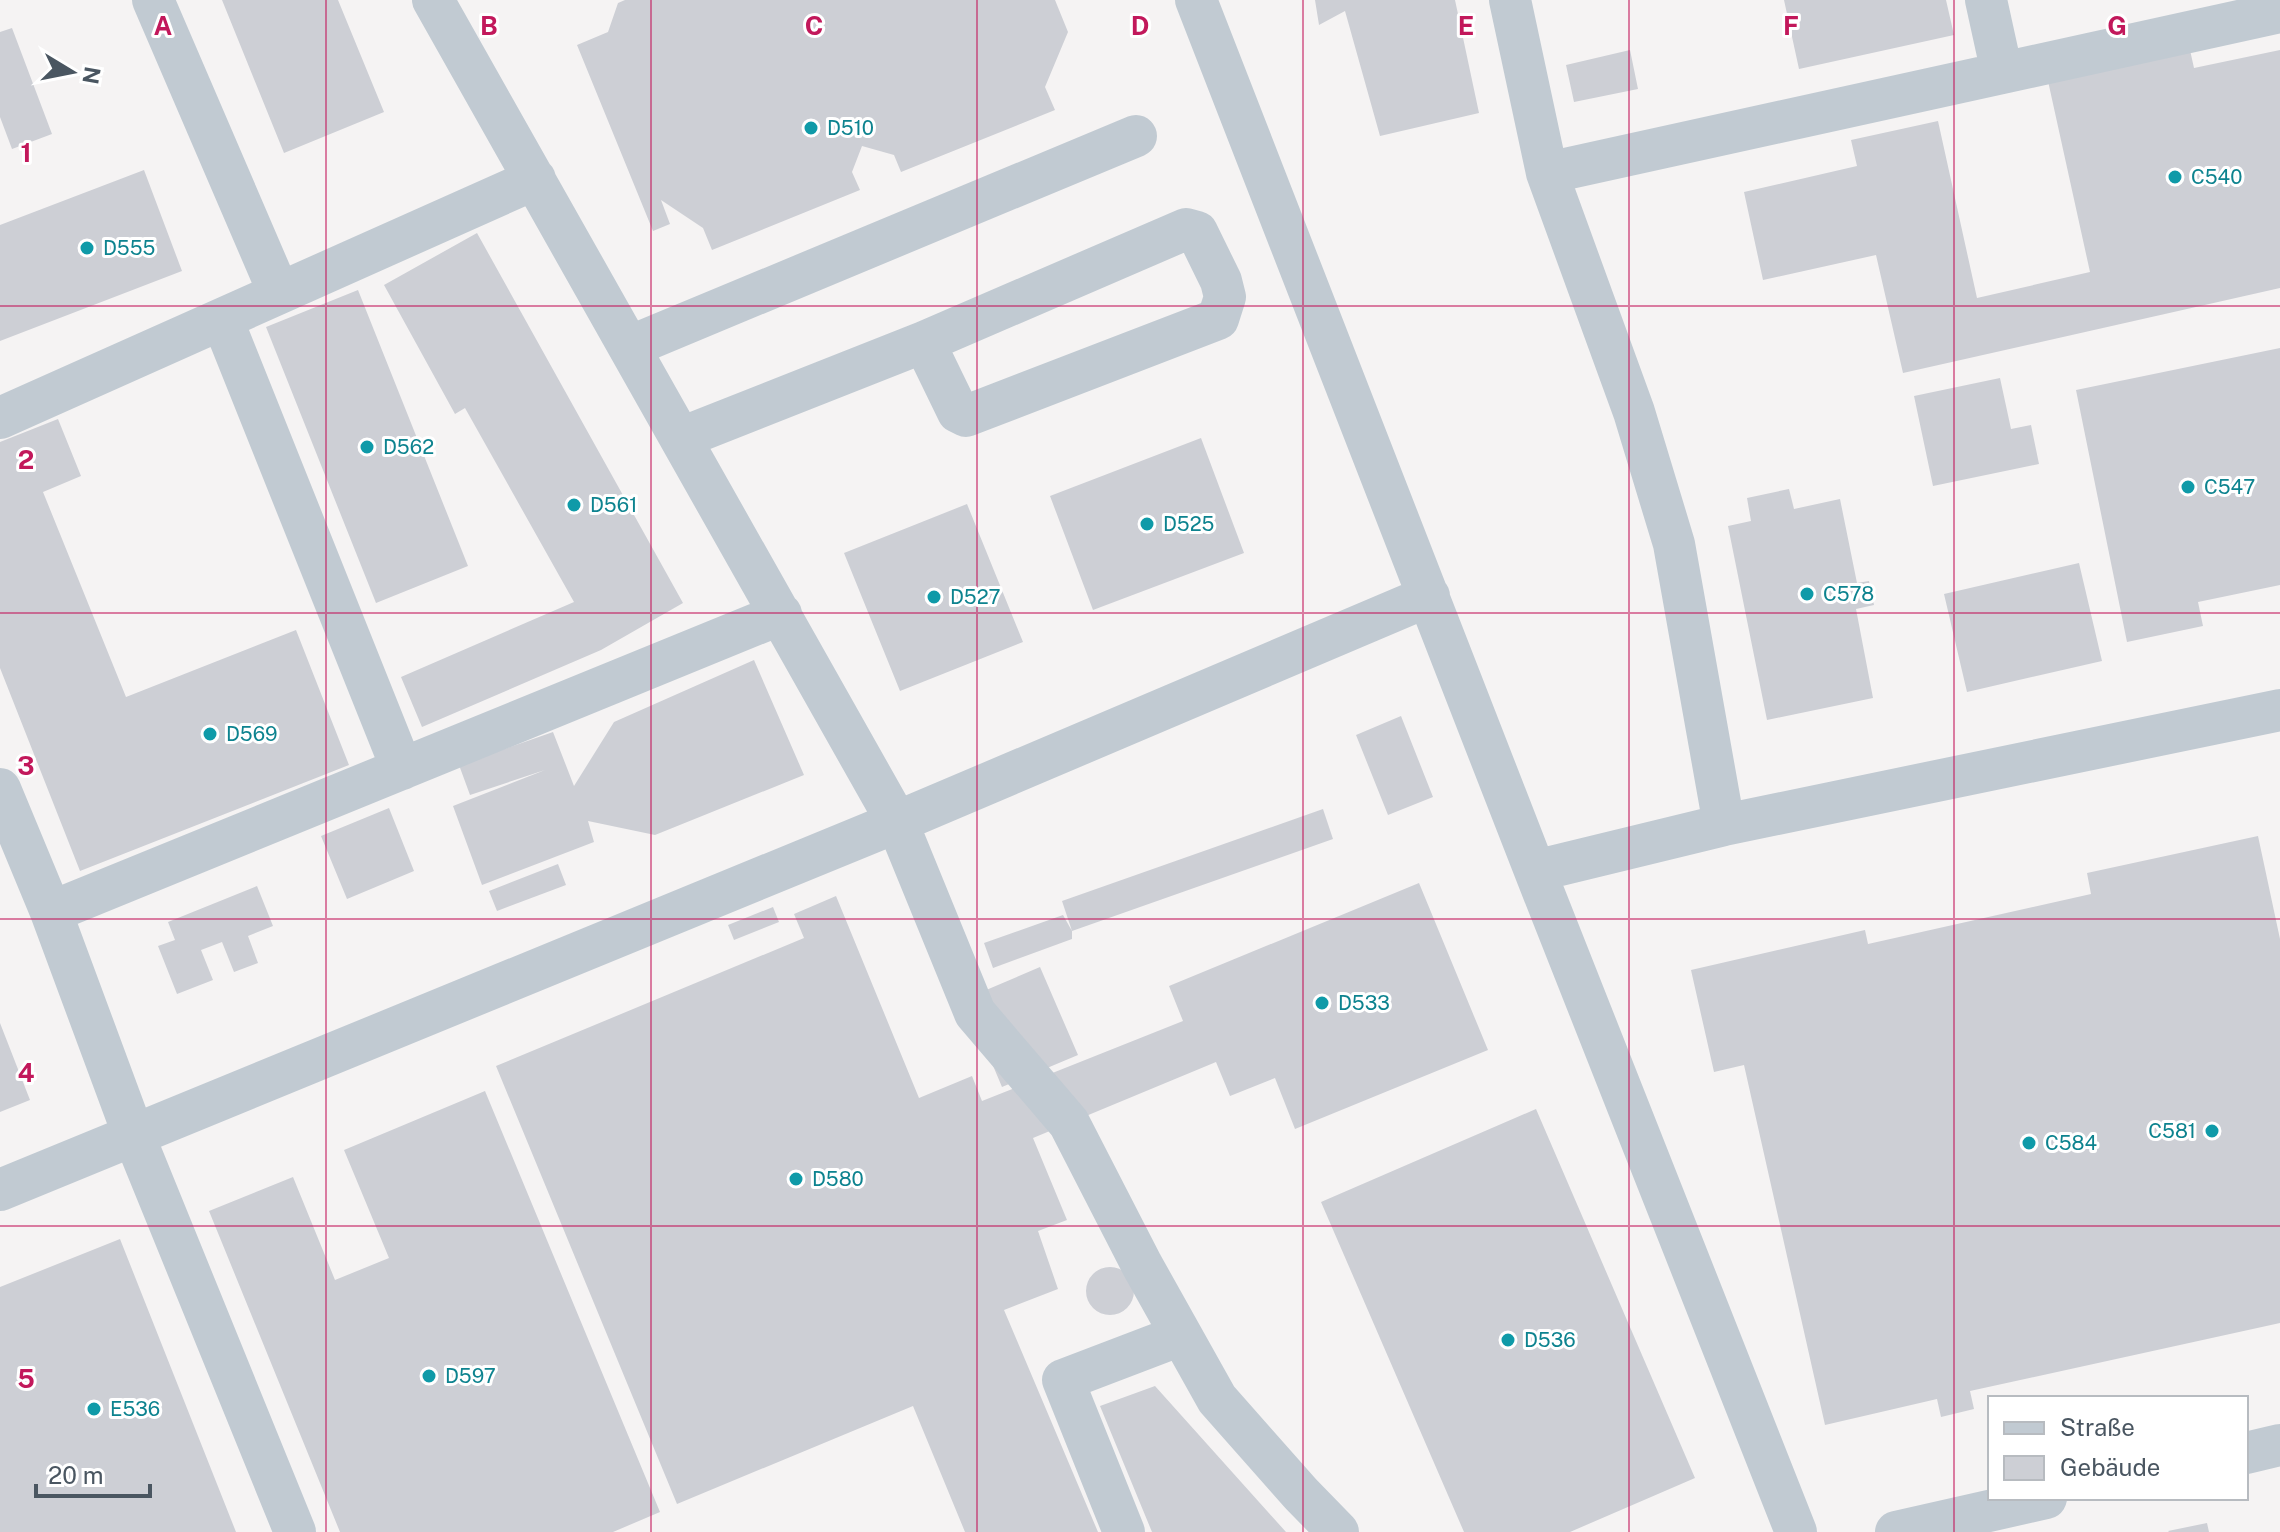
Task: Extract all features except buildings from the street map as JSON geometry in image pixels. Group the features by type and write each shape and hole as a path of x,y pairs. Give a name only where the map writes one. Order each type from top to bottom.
{"street":[{"path":"153,0 279,293"},
{"path":"1196,0 1796,1532"},
{"path":"1510,0 1547,173 1634,412 1674,544 1724,825"},
{"path":"1986,0 2002,73"},
{"path":"441,2 535,179 897,822 975,1013 1069,1123 1142,1265 1217,1399 1338,1532"},
{"path":"1547,173 2280,12"},
{"path":"629,347 1136,136"},
{"path":"0,418 535,179"},
{"path":"681,438 924,342 1186,229 1197,232 1221,281 1225,297 1218,319 966,416 958,412 924,342"},
{"path":"222,319 402,769"},
{"path":"0,1190 897,822 1429,596"},
{"path":"51,912 781,614"},
{"path":"1535,871 1724,825 2280,710"},
{"path":"0,789 51,912 134,1136 295,1532"},
{"path":"1124,1532 1063,1380 1181,1335"},
{"path":"2248,1453 2280,1445"},
{"path":"1896,1532 2037,1500"}],"place":[{"name":"D510","path":"811,128"},
{"name":"C540","path":"2175,177"},
{"name":"D555","path":"87,248"},
{"name":"D562","path":"367,447"},
{"name":"C547","path":"2188,487"},
{"name":"D561","path":"574,505"},
{"name":"D525","path":"1147,524"},
{"name":"C578","path":"1807,594"},
{"name":"D527","path":"934,597"},
{"name":"D569","path":"210,734"},
{"name":"D533","path":"1322,1003"},
{"name":"C581","path":"2212,1131"},
{"name":"C584","path":"2029,1143"},
{"name":"D580","path":"796,1179"},
{"name":"D536","path":"1508,1340"},
{"name":"D597","path":"429,1376"},
{"name":"E536","path":"94,1409"}]}
